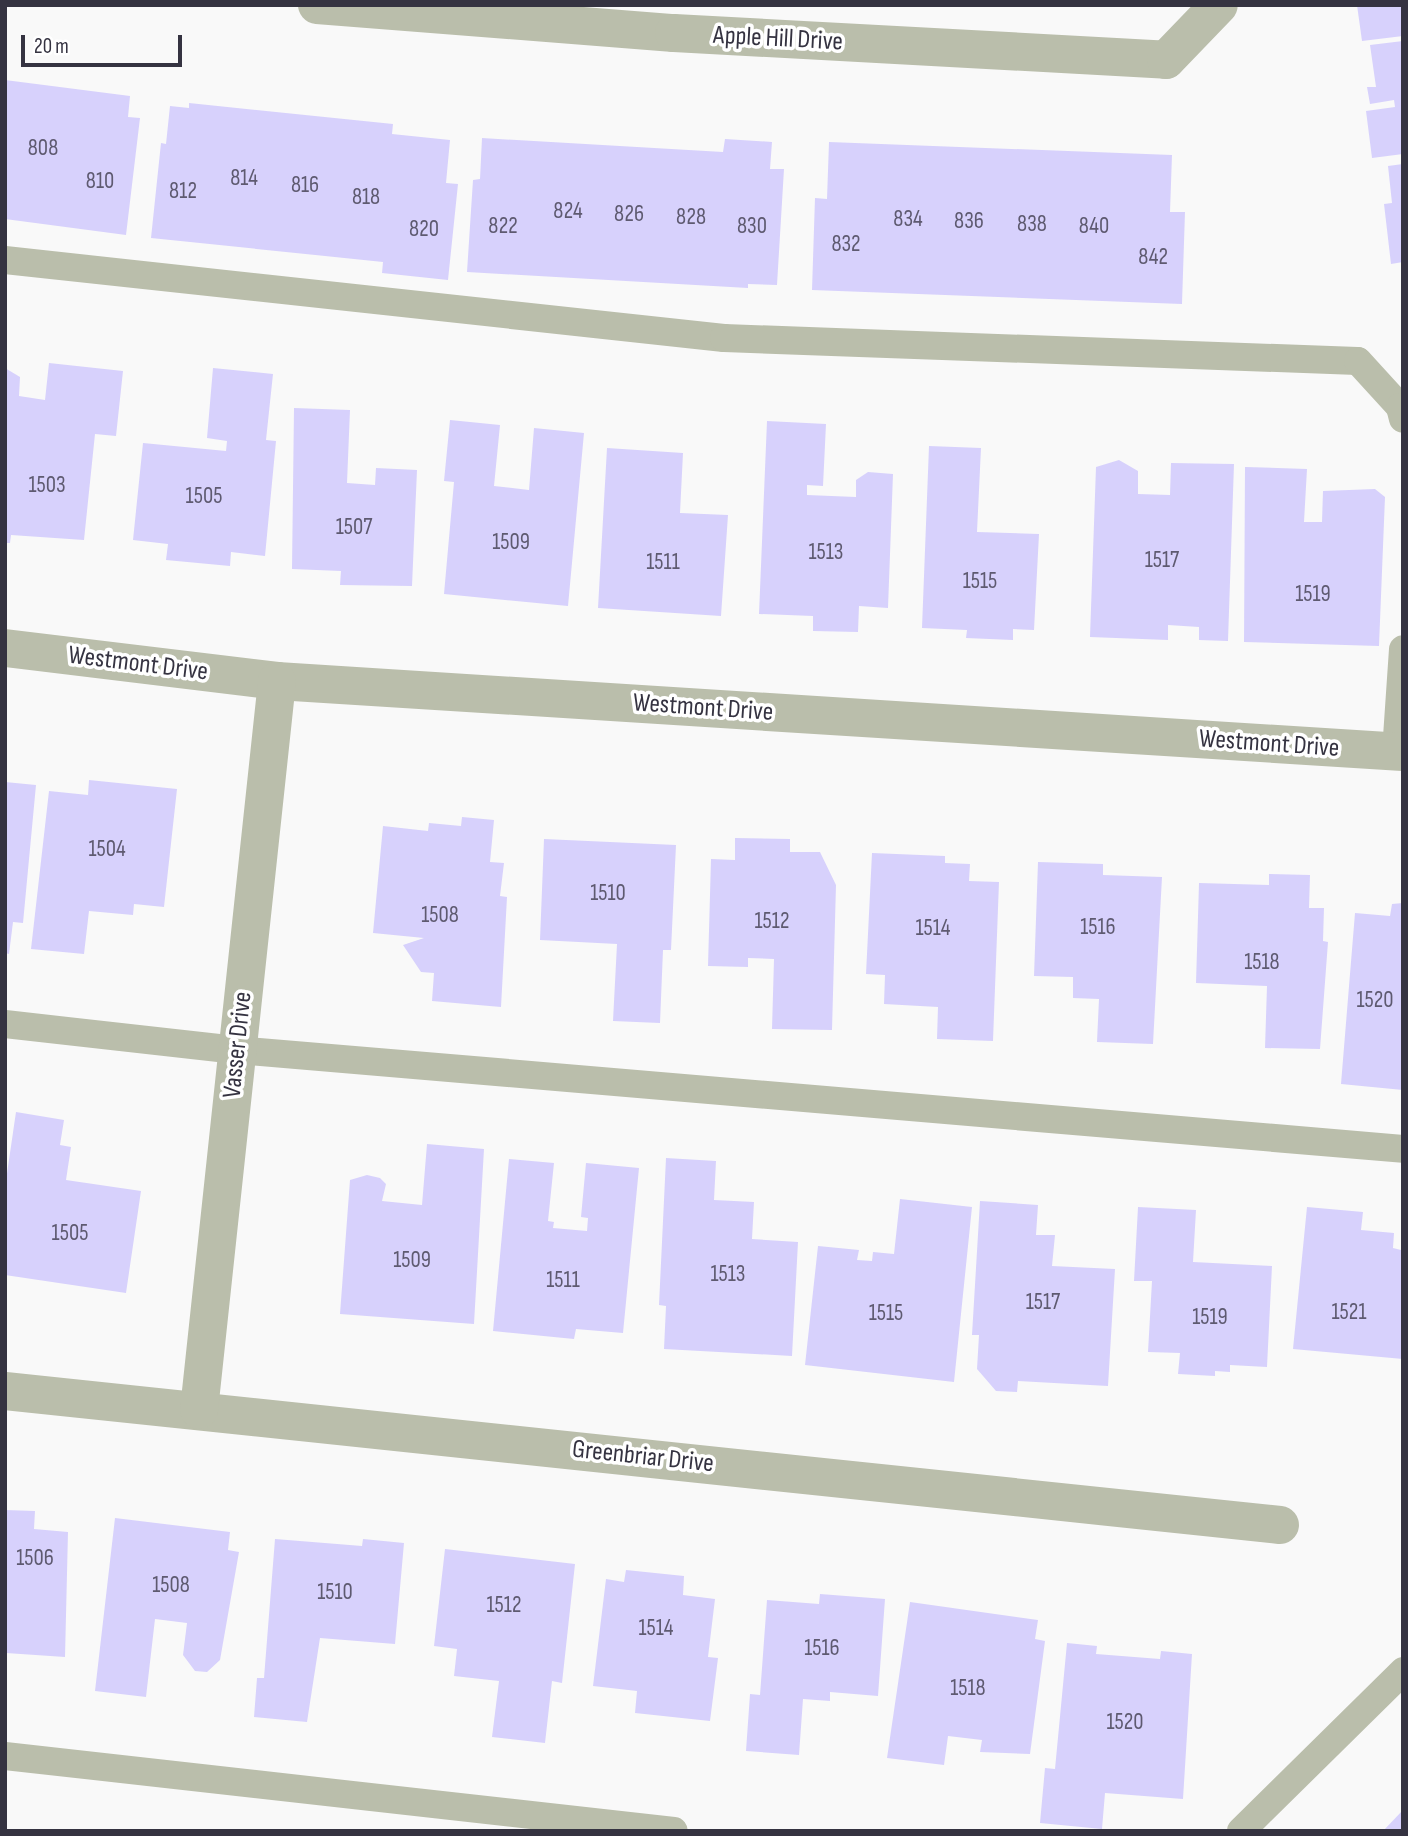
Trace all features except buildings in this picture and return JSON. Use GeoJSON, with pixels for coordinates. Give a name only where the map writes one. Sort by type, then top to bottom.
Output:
{"type":"FeatureCollection","features":[{"type":"Feature","properties":{"kind":"street","name":"Apple Hill Drive"},"geometry":{"type":"LineString","coordinates":[[317,5],[674,33],[1166,60],[1219,6]]}},
{"type":"Feature","properties":{"kind":"street","name":"Westmont Drive"},"geometry":{"type":"LineString","coordinates":[[5,648],[277,681],[1399,752]]}},
{"type":"Feature","properties":{"kind":"street","name":"Vasser Drive"},"geometry":{"type":"LineString","coordinates":[[199,1410],[277,681]]}},
{"type":"Feature","properties":{"kind":"street","name":"Greenbriar Drive"},"geometry":{"type":"LineString","coordinates":[[5,1391],[1280,1525]]}},
{"type":"Feature","properties":{"kind":"lane"},"geometry":{"type":"LineString","coordinates":[[5,260],[724,338],[1358,361],[1399,407],[1403,419]]}},
{"type":"Feature","properties":{"kind":"lane"},"geometry":{"type":"LineString","coordinates":[[1399,752],[1403,649]]}},
{"type":"Feature","properties":{"kind":"lane"},"geometry":{"type":"LineString","coordinates":[[5,1024],[237,1050],[1403,1149]]}},
{"type":"Feature","properties":{"kind":"lane"},"geometry":{"type":"LineString","coordinates":[[1241,1831],[1403,1671]]}},
{"type":"Feature","properties":{"kind":"lane"},"geometry":{"type":"LineString","coordinates":[[5,1756],[674,1831]]}}]}
